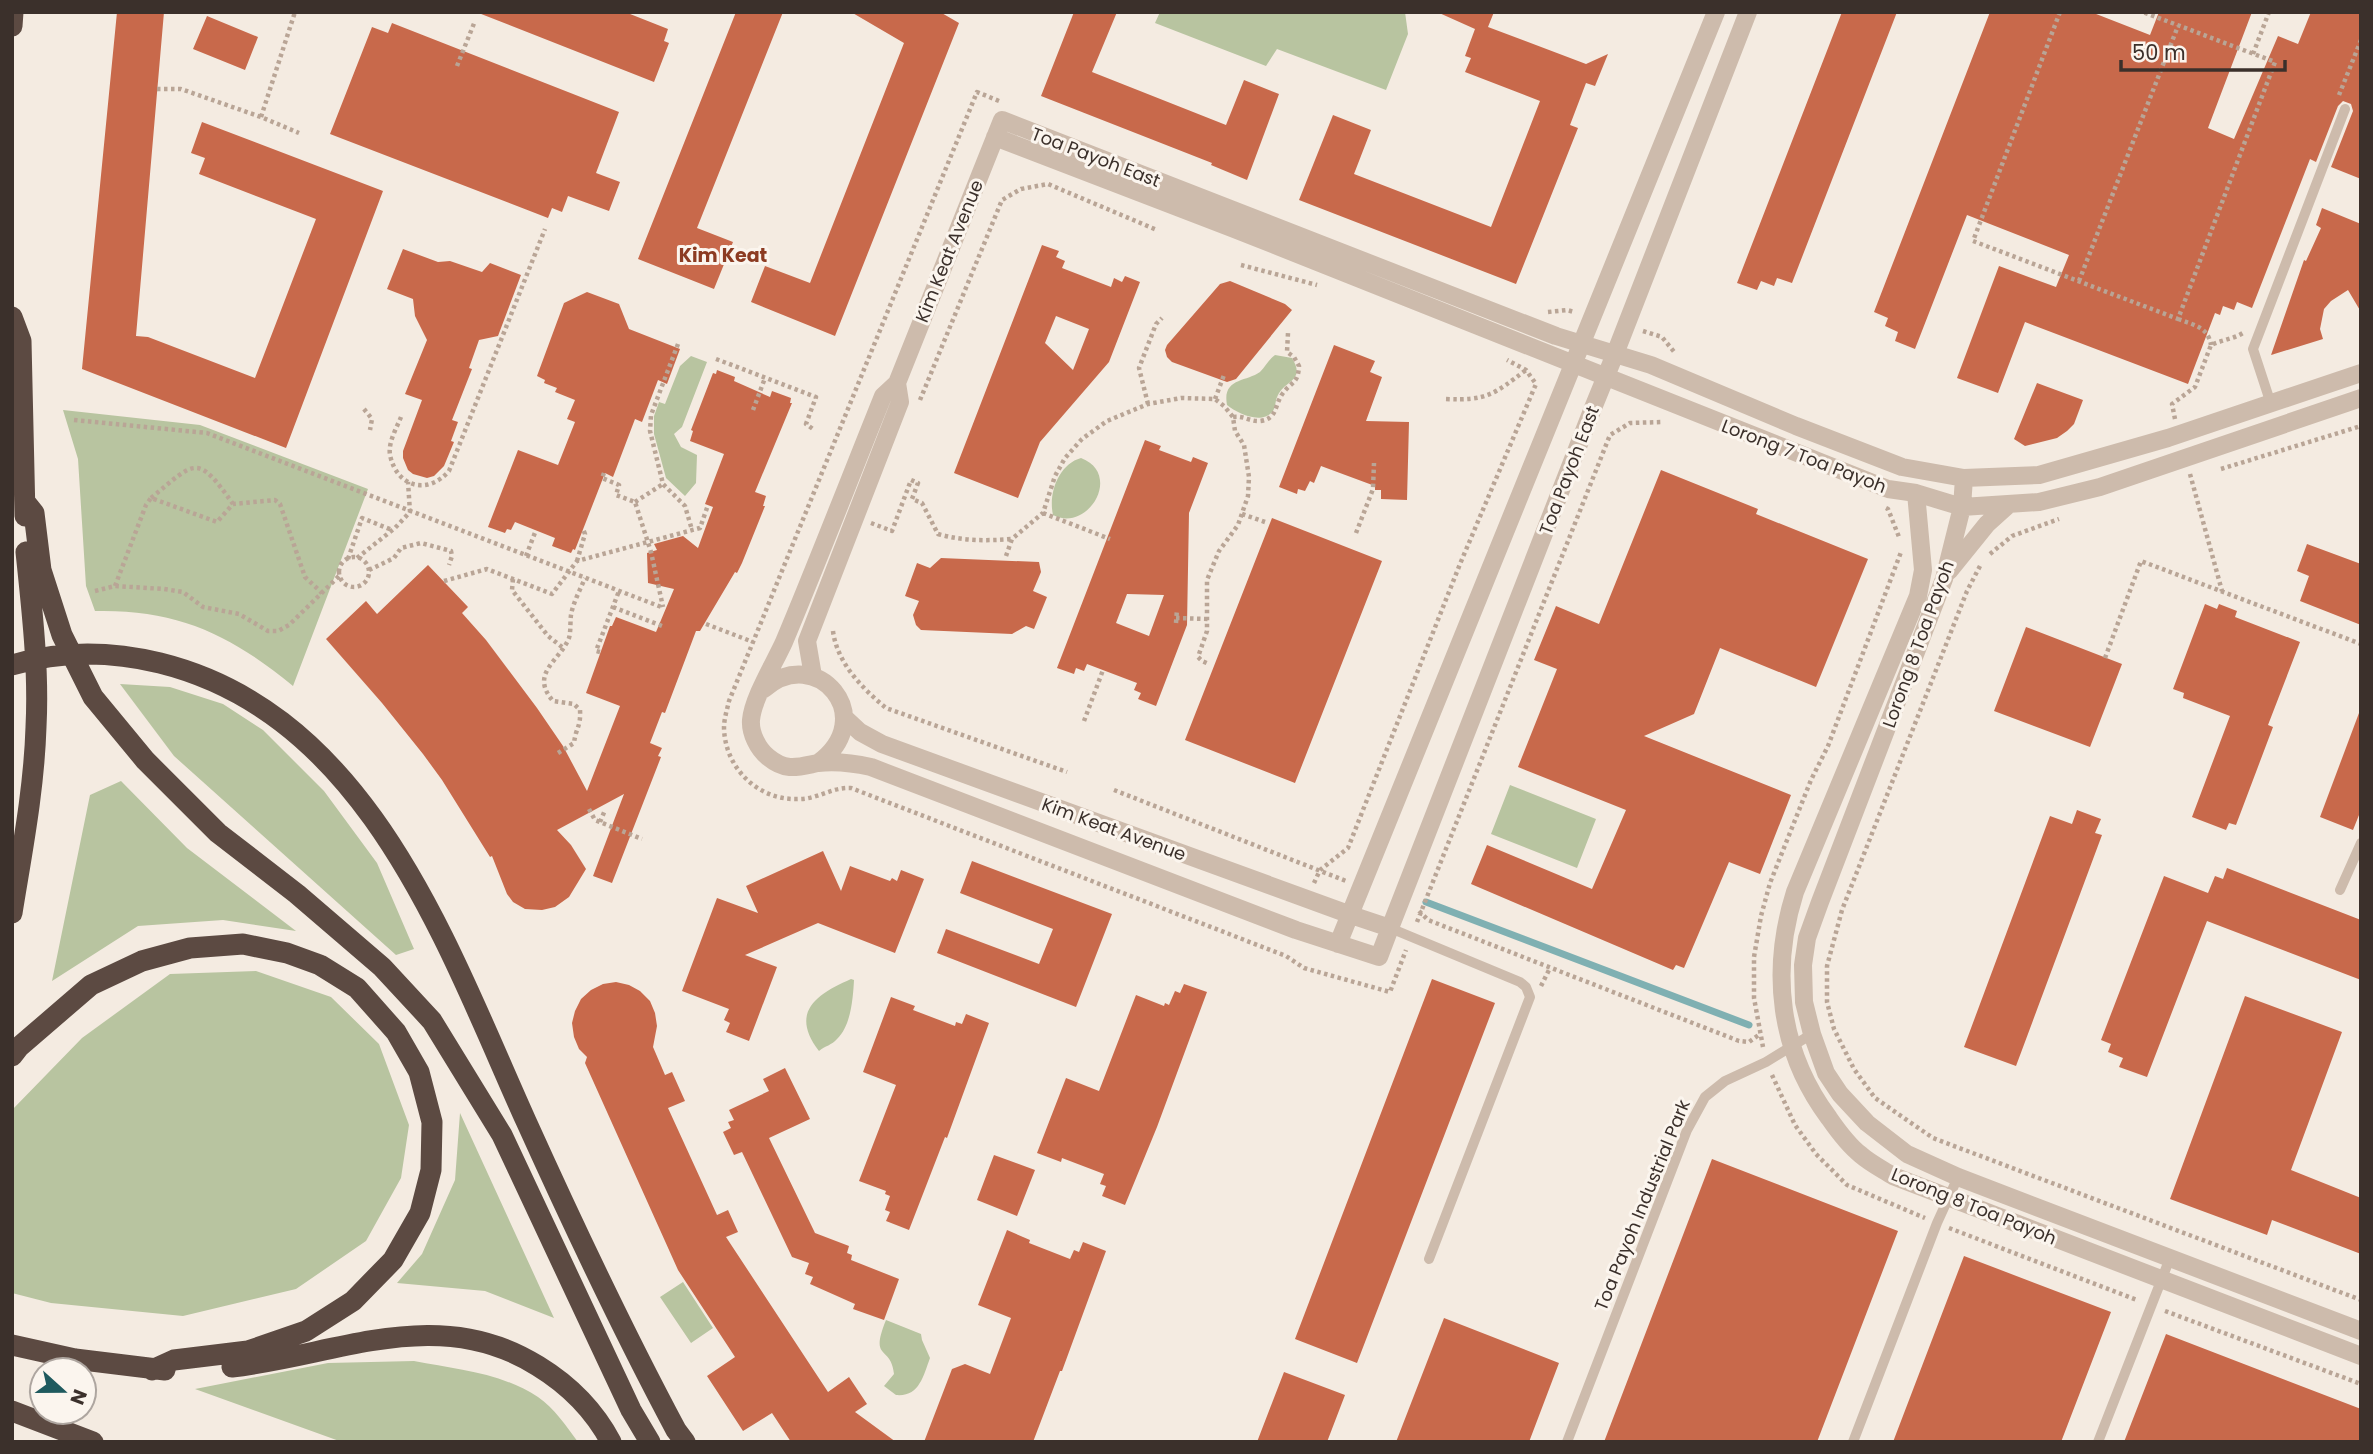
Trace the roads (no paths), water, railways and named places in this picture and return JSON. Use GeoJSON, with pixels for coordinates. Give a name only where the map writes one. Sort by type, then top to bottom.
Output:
{"type":"FeatureCollection","features":[{"type":"Feature","properties":{"kind":"highway"},"geometry":{"type":"LineString","coordinates":[[12,26],[13,12]]}},
{"type":"Feature","properties":{"kind":"highway"},"geometry":{"type":"LineString","coordinates":[[12,317],[21,341],[26,503],[24,534],[35,642],[36,721],[28,812],[12,913]]}},
{"type":"Feature","properties":{"kind":"highway"},"geometry":{"type":"LineString","coordinates":[[26,503],[34,513],[41,570],[62,635],[93,697],[145,760],[219,833],[297,894],[382,967],[432,1021],[502,1135],[631,1410],[650,1442]]}},
{"type":"Feature","properties":{"kind":"highway"},"geometry":{"type":"LineString","coordinates":[[12,665],[81,652],[117,654],[193,671],[237,693],[284,724],[322,757],[361,802],[415,881],[463,975],[526,1120],[629,1343],[685,1442]]}},
{"type":"Feature","properties":{"kind":"highway"},"geometry":{"type":"LineString","coordinates":[[12,1056],[91,985],[142,961],[190,948],[243,944],[320,965],[357,988],[396,1032],[419,1073],[432,1122],[431,1170],[420,1213],[393,1260],[353,1301],[306,1331],[248,1351],[174,1360],[152,1370]]}},
{"type":"Feature","properties":{"kind":"highway"},"geometry":{"type":"LineString","coordinates":[[12,1345],[75,1359],[152,1370],[194,1371],[246,1365],[401,1335],[438,1334],[470,1338],[523,1356],[555,1376],[582,1400],[602,1425],[611,1442]]}},
{"type":"Feature","properties":{"kind":"highway"},"geometry":{"type":"LineString","coordinates":[[12,1411],[93,1442]]}},
{"type":"Feature","properties":{"kind":"street","name":"Toa Payoh East"},"geometry":{"type":"LineString","coordinates":[[1338,944],[1716,12]]}},
{"type":"Feature","properties":{"kind":"street","name":"Toa Payoh East"},"geometry":{"type":"LineString","coordinates":[[1390,928],[1748,12]]}},
{"type":"Feature","properties":{"kind":"street","name":"Toa Payoh East"},"geometry":{"type":"LineString","coordinates":[[1002,120],[1168,194],[1574,365]]}},
{"type":"Feature","properties":{"kind":"street","name":"Kim Keat Avenue"},"geometry":{"type":"LineString","coordinates":[[897,383],[900,402],[807,642],[813,676],[829,686],[840,700],[845,718],[860,732],[882,744],[1390,928],[1379,957],[1296,930],[871,767],[850,762],[800,768],[782,766],[766,756],[755,742],[751,724],[753,706],[762,690],[883,396],[897,383],[1002,120]]}},
{"type":"Feature","properties":{"kind":"street","name":"Toa Payoh East"},"geometry":{"type":"LineString","coordinates":[[995,137],[1168,194],[1582,344]]}},
{"type":"Feature","properties":{"kind":"street","name":"Lorong 7 Toa Payoh"},"geometry":{"type":"LineString","coordinates":[[1582,344],[1651,365],[1785,422],[1902,467],[1964,478],[2039,475],[2112,455],[2361,373]]}},
{"type":"Feature","properties":{"kind":"street","name":"Lorong 7 Toa Payoh"},"geometry":{"type":"LineString","coordinates":[[1574,365],[1888,489],[1962,507],[2039,502],[2101,487],[2185,456],[2361,398]]}},
{"type":"Feature","properties":{"kind":"street","name":"Lorong 8 Toa Payoh"},"geometry":{"type":"LineString","coordinates":[[1964,478],[1962,507],[1944,579],[1807,938],[1803,965],[1804,1002],[1826,1073],[1840,1094],[1867,1123],[1907,1154],[1958,1177],[2361,1331]]}},
{"type":"Feature","properties":{"kind":"street","name":"Lorong 8 Toa Payoh"},"geometry":{"type":"LineString","coordinates":[[1916,494],[1923,570],[1918,596],[1795,892],[1785,925],[1781,958],[1783,997],[1791,1048],[1815,1100],[1838,1132],[1860,1155],[1893,1176],[2361,1356]]}},
{"type":"Feature","properties":{"kind":"street"},"geometry":{"type":"LineString","coordinates":[[1944,579],[1980,532],[2007,506]]}},
{"type":"Feature","properties":{"kind":"street"},"geometry":{"type":"LineString","coordinates":[[762,690],[786,675],[813,676]]}},
{"type":"Feature","properties":{"kind":"street"},"geometry":{"type":"LineString","coordinates":[[818,764],[838,745],[845,718]]}},
{"type":"Feature","properties":{"kind":"lane"},"geometry":{"type":"LineString","coordinates":[[2271,404],[2253,349],[2340,107]]}},
{"type":"Feature","properties":{"kind":"lane"},"geometry":{"type":"LineString","coordinates":[[2340,890],[2361,843]]}},
{"type":"Feature","properties":{"kind":"lane"},"geometry":{"type":"LineString","coordinates":[[1390,928],[1521,982],[1527,987],[1530,997],[1429,1259]]}},
{"type":"Feature","properties":{"kind":"lane","name":"Toa Payoh Industrial Park"},"geometry":{"type":"LineString","coordinates":[[1567,1442],[1688,1130],[1705,1097],[1725,1081],[1766,1062],[1812,1034]]}},
{"type":"Feature","properties":{"kind":"lane"},"geometry":{"type":"LineString","coordinates":[[1853,1442],[1937,1223],[1958,1177]]}},
{"type":"Feature","properties":{"kind":"lane"},"geometry":{"type":"LineString","coordinates":[[2098,1442],[2170,1258]]}},
{"type":"Feature","properties":{"kind":"waterway"},"geometry":{"type":"LineString","coordinates":[[1426,902],[1749,1025]]}},
{"type":"Feature","properties":{"kind":"district","name":"Kim Keat"},"geometry":{"type":"Point","coordinates":[723,255]}}]}
